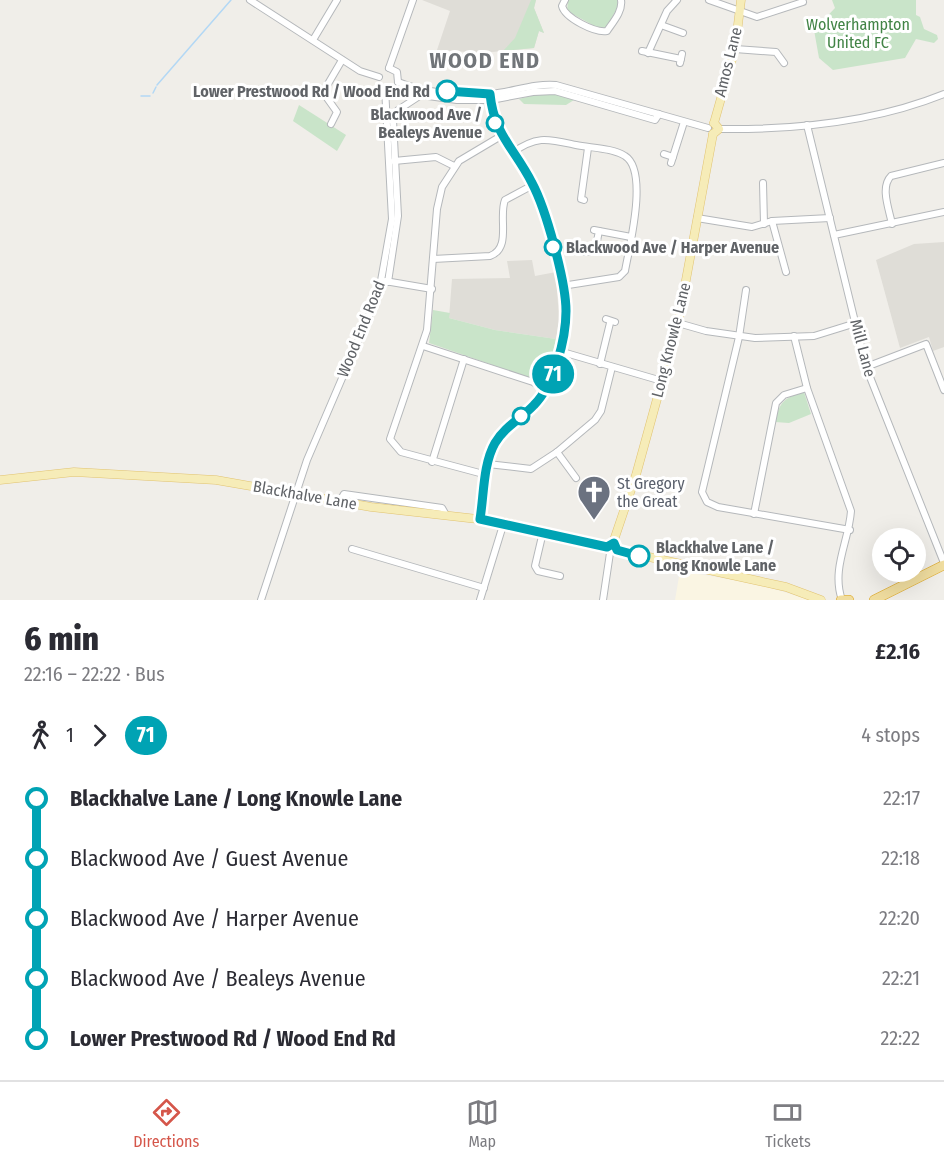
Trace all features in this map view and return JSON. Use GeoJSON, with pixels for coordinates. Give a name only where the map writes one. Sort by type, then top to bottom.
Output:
{"type":"FeatureCollection","features":[{"type":"Feature","properties":{"kind":"highway"},"geometry":{"type":"LineString","coordinates":[[874,600],[944,564]]}},
{"type":"Feature","properties":{"kind":"highway"},"geometry":{"type":"LineString","coordinates":[[842,600],[849,600]]}},
{"type":"Feature","properties":{"kind":"main road","name":"Amos Lane"},"geometry":{"type":"LineString","coordinates":[[714,128],[735,49],[741,0]]}},
{"type":"Feature","properties":{"kind":"main road","name":"Long Knowle Lane"},"geometry":{"type":"LineString","coordinates":[[612,548],[636,475],[678,323],[714,128]]}},
{"type":"Feature","properties":{"kind":"main road","name":"Blackhalve Lane"},"geometry":{"type":"LineString","coordinates":[[0,480],[60,472],[216,480],[340,501],[504,522],[786,587],[821,600]]}},
{"type":"Feature","properties":{"kind":"street"},"geometry":{"type":"LineString","coordinates":[[250,0],[360,71],[379,77],[385,88],[393,87],[398,82]]}},
{"type":"Feature","properties":{"kind":"street"},"geometry":{"type":"LineString","coordinates":[[314,40],[337,0]]}},
{"type":"Feature","properties":{"kind":"street"},"geometry":{"type":"LineString","coordinates":[[379,77],[382,71],[389,68],[413,0]]}},
{"type":"Feature","properties":{"kind":"street"},"geometry":{"type":"LineString","coordinates":[[565,0],[562,6],[566,14],[600,32],[607,31],[610,27],[619,12],[621,0]]}},
{"type":"Feature","properties":{"kind":"street"},"geometry":{"type":"LineString","coordinates":[[677,0],[667,11],[645,52],[681,59]]}},
{"type":"Feature","properties":{"kind":"street"},"geometry":{"type":"LineString","coordinates":[[709,0],[757,17],[803,2]]}},
{"type":"Feature","properties":{"kind":"street"},"geometry":{"type":"LineString","coordinates":[[661,25],[686,33]]}},
{"type":"Feature","properties":{"kind":"street"},"geometry":{"type":"LineString","coordinates":[[735,49],[776,52],[784,63]]}},
{"type":"Feature","properties":{"kind":"street"},"geometry":{"type":"LineString","coordinates":[[331,124],[337,112],[327,98],[326,87],[342,60]]}},
{"type":"Feature","properties":{"kind":"street"},"geometry":{"type":"LineString","coordinates":[[389,68],[397,72],[398,82]]}},
{"type":"Feature","properties":{"kind":"street"},"geometry":{"type":"LineString","coordinates":[[398,82],[434,90],[490,97]]}},
{"type":"Feature","properties":{"kind":"street","name":"Wood End Road"},"geometry":{"type":"LineString","coordinates":[[261,600],[307,460],[385,281],[392,219],[393,161],[385,88]]}},
{"type":"Feature","properties":{"kind":"street"},"geometry":{"type":"LineString","coordinates":[[454,166],[436,157],[393,161],[393,116],[414,98],[425,95],[457,100],[555,91],[655,120],[659,114],[714,128],[807,125],[902,108],[944,94]]}},
{"type":"Feature","properties":{"kind":"street"},"geometry":{"type":"LineString","coordinates":[[480,519],[488,464],[493,449],[503,432],[533,406],[547,390],[559,351],[566,310],[559,265],[533,185],[501,136],[490,97]]}},
{"type":"Feature","properties":{"kind":"street"},"geometry":{"type":"LineString","coordinates":[[664,154],[672,160],[684,122]]}},
{"type":"Feature","properties":{"kind":"street","name":"Mill Lane"},"geometry":{"type":"LineString","coordinates":[[807,125],[866,367],[944,564]]}},
{"type":"Feature","properties":{"kind":"street"},"geometry":{"type":"LineString","coordinates":[[487,474],[432,462],[401,452],[390,439],[423,346],[432,289],[438,198],[454,166],[470,153],[501,136]]}},
{"type":"Feature","properties":{"kind":"street"},"geometry":{"type":"LineString","coordinates":[[512,153],[533,140],[541,139],[624,155],[634,168],[636,209],[625,271],[619,277],[562,286]]}},
{"type":"Feature","properties":{"kind":"street"},"geometry":{"type":"LineString","coordinates":[[584,200],[581,199],[588,147]]}},
{"type":"Feature","properties":{"kind":"street"},"geometry":{"type":"LineString","coordinates":[[892,224],[885,187],[891,176],[944,163]]}},
{"type":"Feature","properties":{"kind":"street"},"geometry":{"type":"LineString","coordinates":[[763,183],[764,224]]}},
{"type":"Feature","properties":{"kind":"street"},"geometry":{"type":"LineString","coordinates":[[433,259],[496,254],[502,245],[505,200],[533,185]]}},
{"type":"Feature","properties":{"kind":"street"},"geometry":{"type":"LineString","coordinates":[[834,235],[944,212]]}},
{"type":"Feature","properties":{"kind":"street"},"geometry":{"type":"LineString","coordinates":[[697,218],[752,227],[772,221],[830,218]]}},
{"type":"Feature","properties":{"kind":"street"},"geometry":{"type":"LineString","coordinates":[[772,221],[786,272]]}},
{"type":"Feature","properties":{"kind":"street"},"geometry":{"type":"LineString","coordinates":[[582,252],[595,251],[597,231],[631,237]]}},
{"type":"Feature","properties":{"kind":"street"},"geometry":{"type":"LineString","coordinates":[[385,281],[432,289]]}},
{"type":"Feature","properties":{"kind":"street"},"geometry":{"type":"LineString","coordinates":[[746,290],[739,337],[702,492],[711,505],[850,530]]}},
{"type":"Feature","properties":{"kind":"street"},"geometry":{"type":"LineString","coordinates":[[600,364],[610,321]]}},
{"type":"Feature","properties":{"kind":"street"},"geometry":{"type":"LineString","coordinates":[[678,323],[739,337],[813,336],[856,323]]}},
{"type":"Feature","properties":{"kind":"street"},"geometry":{"type":"LineString","coordinates":[[794,336],[807,388],[852,511],[850,530],[839,561],[842,600]]}},
{"type":"Feature","properties":{"kind":"street"},"geometry":{"type":"LineString","coordinates":[[866,367],[926,344],[944,390]]}},
{"type":"Feature","properties":{"kind":"street"},"geometry":{"type":"LineString","coordinates":[[423,346],[533,382],[547,390]]}},
{"type":"Feature","properties":{"kind":"street"},"geometry":{"type":"LineString","coordinates":[[559,351],[662,381]]}},
{"type":"Feature","properties":{"kind":"street"},"geometry":{"type":"LineString","coordinates":[[432,462],[464,359]]}},
{"type":"Feature","properties":{"kind":"street"},"geometry":{"type":"LineString","coordinates":[[488,464],[531,469],[557,452],[595,420],[601,411],[612,368]]}},
{"type":"Feature","properties":{"kind":"street"},"geometry":{"type":"LineString","coordinates":[[754,514],[776,403],[784,395],[807,388]]}},
{"type":"Feature","properties":{"kind":"street"},"geometry":{"type":"LineString","coordinates":[[557,452],[576,478]]}},
{"type":"Feature","properties":{"kind":"street"},"geometry":{"type":"LineString","coordinates":[[480,600],[504,522]]}},
{"type":"Feature","properties":{"kind":"street"},"geometry":{"type":"LineString","coordinates":[[543,532],[536,566],[538,571],[560,576]]}},
{"type":"Feature","properties":{"kind":"street"},"geometry":{"type":"LineString","coordinates":[[603,600],[612,548]]}},
{"type":"Feature","properties":{"kind":"street"},"geometry":{"type":"LineString","coordinates":[[352,549],[484,588]]}},
{"type":"Feature","properties":{"kind":"shaded area"},"geometry":{"type":"Polygon","coordinates":[[[422,0],[536,0],[534,8],[544,33],[539,31],[534,48],[482,53],[437,50],[450,11],[422,0]]]}},
{"type":"Feature","properties":{"kind":"shaded area"},"geometry":{"type":"Polygon","coordinates":[[[944,242],[944,347],[933,351],[929,337],[900,348],[876,260],[914,244],[944,242]]]}},
{"type":"Feature","properties":{"kind":"shaded area"},"geometry":{"type":"Polygon","coordinates":[[[532,260],[535,276],[556,272],[559,320],[556,339],[495,330],[449,318],[452,279],[510,278],[507,261],[532,260]]]}},
{"type":"Feature","properties":{"kind":"shaded area"},"geometry":{"type":"Polygon","coordinates":[[[680,571],[758,584],[810,600],[675,600],[680,571]]]}},
{"type":"Feature","properties":{"kind":"green space"},"geometry":{"type":"Polygon","coordinates":[[[531,0],[536,0],[534,8],[544,33],[539,31],[534,48],[503,51],[515,38],[531,0]]]}},
{"type":"Feature","properties":{"kind":"green space"},"geometry":{"type":"Polygon","coordinates":[[[568,0],[618,0],[620,3],[606,28],[600,29],[567,11],[568,0]]]}},
{"type":"Feature","properties":{"kind":"green space","name":"Wolverhampton United FC"},"geometry":{"type":"Polygon","coordinates":[[[832,0],[916,0],[916,15],[920,17],[924,29],[937,35],[938,39],[934,43],[916,39],[905,58],[833,70],[819,58],[814,30],[835,8],[832,0]]]}},
{"type":"Feature","properties":{"kind":"green space"},"geometry":{"type":"Polygon","coordinates":[[[535,95],[558,95],[574,100],[566,105],[524,104],[519,99],[535,95]]]}},
{"type":"Feature","properties":{"kind":"green space"},"geometry":{"type":"Polygon","coordinates":[[[299,105],[346,135],[337,151],[293,121],[299,105]]]}},
{"type":"Feature","properties":{"kind":"green space"},"geometry":{"type":"Polygon","coordinates":[[[433,310],[450,313],[449,318],[495,330],[556,339],[546,381],[542,382],[429,343],[433,310]]]}},
{"type":"Feature","properties":{"kind":"green space"},"geometry":{"type":"Polygon","coordinates":[[[804,392],[811,414],[789,423],[775,422],[784,401],[804,392]]]}},
{"type":"Feature","properties":{"kind":"waterway"},"geometry":{"type":"LineString","coordinates":[[157,85],[231,0]]}},
{"type":"Feature","properties":{"kind":"waterway"},"geometry":{"type":"LineString","coordinates":[[153,93],[156,87]]}},
{"type":"Feature","properties":{"kind":"waterway"},"geometry":{"type":"LineString","coordinates":[[141,96],[150,96]]}},
{"type":"Feature","properties":{"kind":"bus line","name":"71"},"geometry":{"type":"LineString","coordinates":[[447,91],[490,94],[492,112],[501,136],[533,185],[559,265],[566,310],[559,351],[547,390],[530,410],[513,421],[506,429],[490,456],[480,519],[504,522],[607,547],[610,543],[614,543],[617,550],[639,556]]}},
{"type":"Feature","properties":{"kind":"place","name":"Lower Prestwood Rd / Wood End Rd"},"geometry":{"type":"Point","coordinates":[447,91]}},
{"type":"Feature","properties":{"kind":"place","name":"Blackwood Ave / Bealeys Avenue"},"geometry":{"type":"Point","coordinates":[495,123]}},
{"type":"Feature","properties":{"kind":"place","name":"Blackwood Ave / Harper Avenue"},"geometry":{"type":"Point","coordinates":[553,247]}},
{"type":"Feature","properties":{"kind":"place","name":"St Gregory the Great"},"geometry":{"type":"Point","coordinates":[594,521]}},
{"type":"Feature","properties":{"kind":"place","name":"Blackhalve Lane / Long Knowle Lane"},"geometry":{"type":"Point","coordinates":[639,556]}},
{"type":"Feature","properties":{"kind":"district","name":"WOOD END"},"geometry":{"type":"Point","coordinates":[485,60]}}]}
